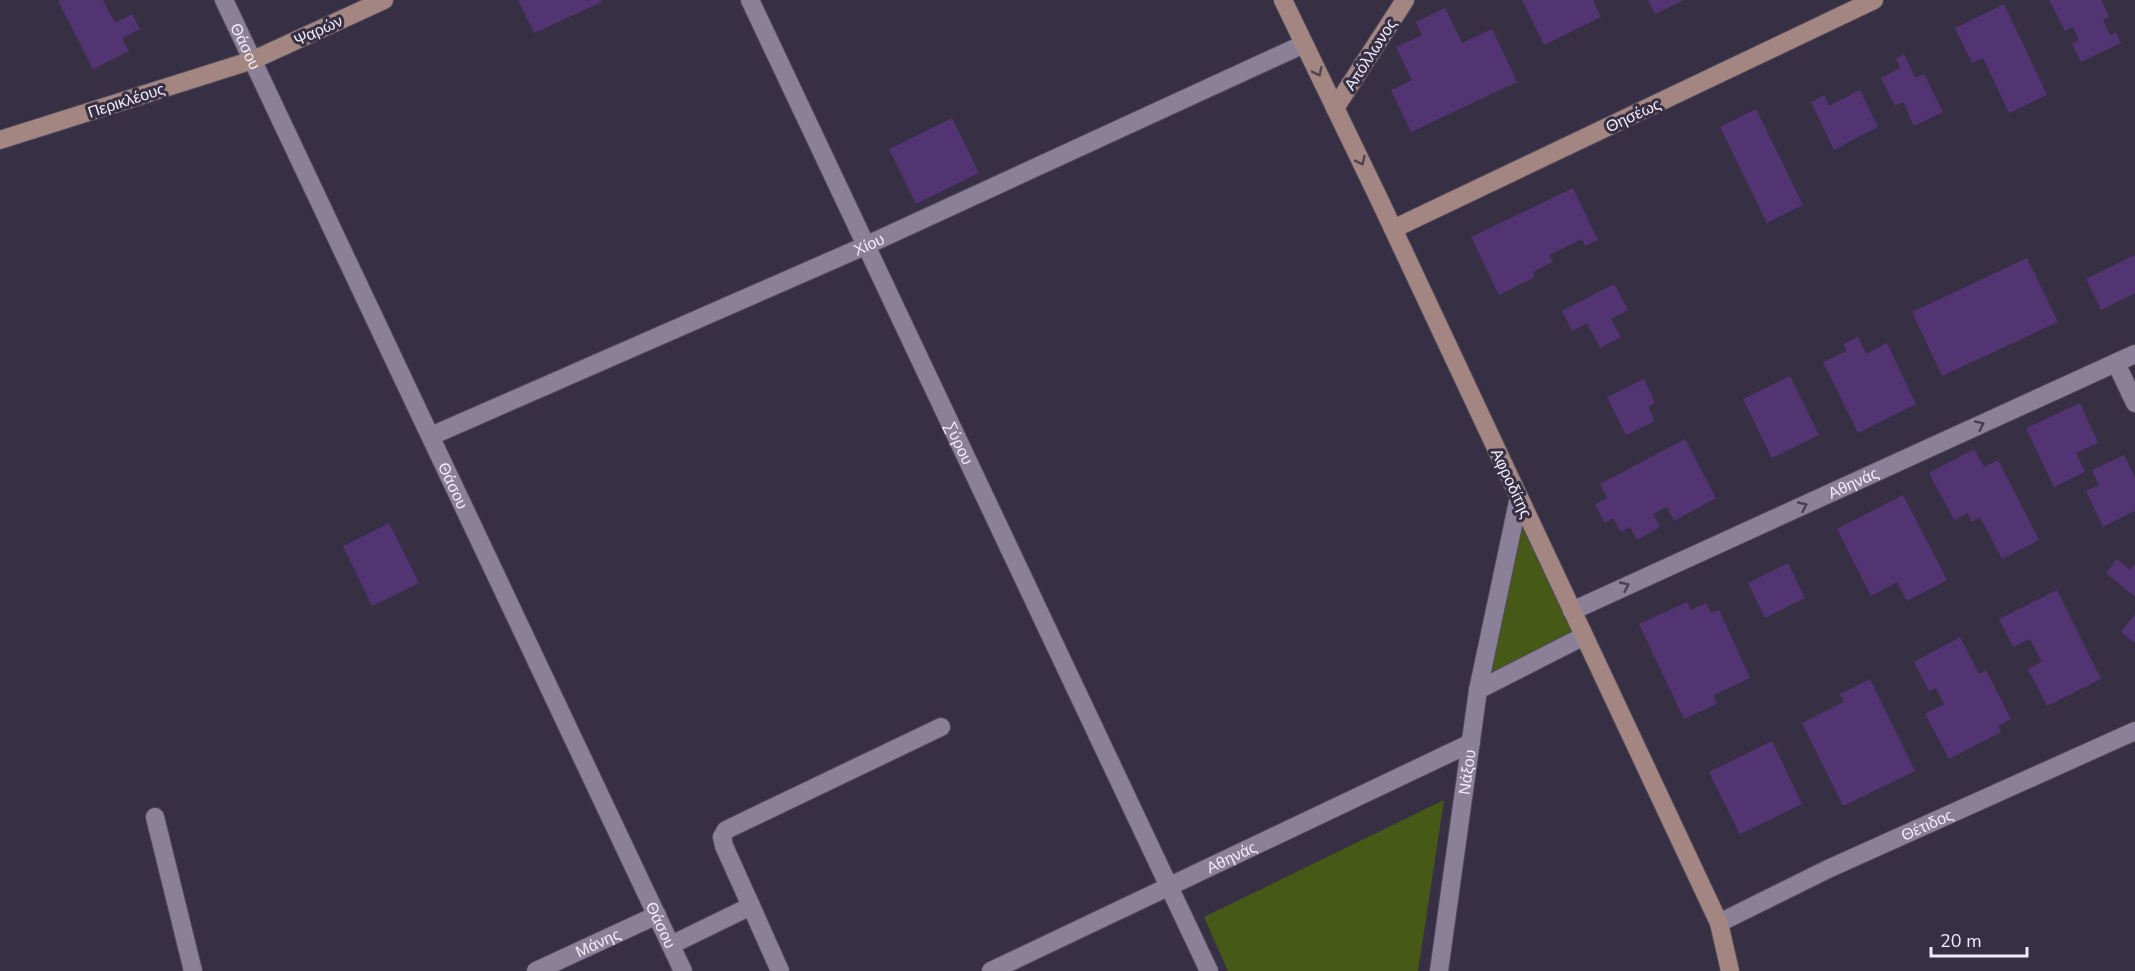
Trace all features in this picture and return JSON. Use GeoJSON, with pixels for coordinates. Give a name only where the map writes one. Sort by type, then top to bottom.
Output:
{"type":"FeatureCollection","features":[{"type":"Feature","properties":{"kind":"street","name":"Θάσου"},"geometry":{"type":"LineString","coordinates":[[224,0],[683,971]]}},
{"type":"Feature","properties":{"kind":"street","name":"Ψαρών"},"geometry":{"type":"LineString","coordinates":[[253,60],[384,0]]}},
{"type":"Feature","properties":{"kind":"street","name":"Σύρου"},"geometry":{"type":"LineString","coordinates":[[750,0],[1209,971]]}},
{"type":"Feature","properties":{"kind":"street","name":"Αφροδίτης"},"geometry":{"type":"LineString","coordinates":[[1283,0],[1719,923],[1730,971]]}},
{"type":"Feature","properties":{"kind":"street","name":"Απόλλωνος"},"geometry":{"type":"LineString","coordinates":[[1335,108],[1405,0]]}},
{"type":"Feature","properties":{"kind":"street","name":"Θησέως"},"geometry":{"type":"LineString","coordinates":[[1393,229],[1874,0]]}},
{"type":"Feature","properties":{"kind":"street","name":"Χίου"},"geometry":{"type":"LineString","coordinates":[[431,436],[867,245],[1304,44]]}},
{"type":"Feature","properties":{"kind":"street","name":"Περικλέους"},"geometry":{"type":"LineString","coordinates":[[0,140],[253,60]]}},
{"type":"Feature","properties":{"kind":"street","name":"Αθηνάς"},"geometry":{"type":"LineString","coordinates":[[1572,611],[2135,354]]}},
{"type":"Feature","properties":{"kind":"street"},"geometry":{"type":"LineString","coordinates":[[2116,363],[2135,403]]}},
{"type":"Feature","properties":{"kind":"street","name":"Νάξου"},"geometry":{"type":"LineString","coordinates":[[1439,971],[1478,690],[1519,497]]}},
{"type":"Feature","properties":{"kind":"street"},"geometry":{"type":"LineString","coordinates":[[1478,690],[1584,636]]}},
{"type":"Feature","properties":{"kind":"street"},"geometry":{"type":"LineString","coordinates":[[780,971],[724,846],[722,837],[726,830],[941,727]]}},
{"type":"Feature","properties":{"kind":"street","name":"Θέτιδος"},"geometry":{"type":"LineString","coordinates":[[1719,923],[1828,869],[2135,731]]}},
{"type":"Feature","properties":{"kind":"street","name":"Αθηνάς"},"geometry":{"type":"LineString","coordinates":[[991,971],[1471,743]]}},
{"type":"Feature","properties":{"kind":"street"},"geometry":{"type":"LineString","coordinates":[[155,817],[193,971]]}},
{"type":"Feature","properties":{"kind":"street"},"geometry":{"type":"LineString","coordinates":[[671,945],[751,906]]}},
{"type":"Feature","properties":{"kind":"street","name":"Μάνης"},"geometry":{"type":"LineString","coordinates":[[537,971],[657,915]]}},
{"type":"Feature","properties":{"kind":"green space"},"geometry":{"type":"Polygon","coordinates":[[[1519,497],[1584,636],[1478,690],[1519,497]]]}},
{"type":"Feature","properties":{"kind":"green space"},"geometry":{"type":"Polygon","coordinates":[[[1444,800],[1418,971],[1228,971],[1204,917],[1444,800]]]}},
{"type":"Feature","properties":{"kind":"building"},"geometry":{"type":"Polygon","coordinates":[[[103,0],[115,23],[132,14],[140,29],[122,38],[129,51],[93,69],[58,1],[103,0]]]}},
{"type":"Feature","properties":{"kind":"building"},"geometry":{"type":"Polygon","coordinates":[[[518,0],[601,0],[602,2],[534,33],[518,0]]]}},
{"type":"Feature","properties":{"kind":"building"},"geometry":{"type":"Polygon","coordinates":[[[1522,0],[1593,0],[1601,17],[1544,45],[1522,0]]]}},
{"type":"Feature","properties":{"kind":"building"},"geometry":{"type":"Polygon","coordinates":[[[1648,0],[1684,0],[1655,14],[1648,0]]]}},
{"type":"Feature","properties":{"kind":"building"},"geometry":{"type":"Polygon","coordinates":[[[2049,0],[2101,0],[2109,17],[2103,20],[2110,35],[2116,32],[2121,43],[2081,62],[2072,44],[2079,40],[2073,27],[2065,31],[2049,0]]]}},
{"type":"Feature","properties":{"kind":"building"},"geometry":{"type":"Polygon","coordinates":[[[2004,4],[2047,95],[2009,113],[1983,58],[1972,63],[1955,28],[2004,4]]]}},
{"type":"Feature","properties":{"kind":"building"},"geometry":{"type":"Polygon","coordinates":[[[1445,8],[1462,43],[1492,29],[1517,82],[1411,132],[1391,90],[1412,80],[1396,47],[1422,35],[1416,22],[1445,8]]]}},
{"type":"Feature","properties":{"kind":"building"},"geometry":{"type":"Polygon","coordinates":[[[1904,54],[1915,78],[1924,74],[1943,112],[1914,126],[1903,102],[1895,106],[1881,78],[1900,68],[1896,59],[1904,54]]]}},
{"type":"Feature","properties":{"kind":"building"},"geometry":{"type":"Polygon","coordinates":[[[1860,90],[1878,127],[1834,150],[1811,102],[1824,95],[1829,106],[1860,90]]]}},
{"type":"Feature","properties":{"kind":"building"},"geometry":{"type":"Polygon","coordinates":[[[1756,109],[1803,205],[1767,223],[1720,127],[1756,109]]]}},
{"type":"Feature","properties":{"kind":"building"},"geometry":{"type":"Polygon","coordinates":[[[952,118],[979,173],[916,204],[889,149],[952,118]]]}},
{"type":"Feature","properties":{"kind":"building"},"geometry":{"type":"Polygon","coordinates":[[[1573,188],[1598,240],[1585,246],[1582,239],[1549,255],[1553,262],[1533,272],[1535,277],[1499,295],[1471,237],[1573,188]]]}},
{"type":"Feature","properties":{"kind":"building"},"geometry":{"type":"Polygon","coordinates":[[[2135,255],[2135,293],[2101,310],[2086,279],[2135,255]]]}},
{"type":"Feature","properties":{"kind":"building"},"geometry":{"type":"Polygon","coordinates":[[[2027,258],[2058,322],[1942,376],[1912,312],[2027,258]]]}},
{"type":"Feature","properties":{"kind":"building"},"geometry":{"type":"Polygon","coordinates":[[[1614,284],[1628,310],[1611,319],[1621,337],[1600,348],[1587,323],[1572,331],[1562,311],[1614,284]]]}},
{"type":"Feature","properties":{"kind":"building"},"geometry":{"type":"Polygon","coordinates":[[[1858,337],[1866,354],[1887,343],[1916,404],[1858,433],[1823,362],[1847,351],[1843,344],[1858,337]]]}},
{"type":"Feature","properties":{"kind":"building"},"geometry":{"type":"Polygon","coordinates":[[[1790,376],[1819,435],[1772,458],[1743,399],[1790,376]]]}},
{"type":"Feature","properties":{"kind":"building"},"geometry":{"type":"Polygon","coordinates":[[[1644,379],[1655,403],[1648,407],[1655,421],[1626,435],[1607,397],[1644,379]]]}},
{"type":"Feature","properties":{"kind":"building"},"geometry":{"type":"Polygon","coordinates":[[[2080,403],[2098,443],[2076,453],[2085,472],[2054,487],[2026,428],[2080,403]]]}},
{"type":"Feature","properties":{"kind":"building"},"geometry":{"type":"Polygon","coordinates":[[[1685,439],[1716,498],[1674,521],[1667,507],[1653,514],[1660,527],[1637,540],[1630,527],[1621,532],[1613,518],[1605,523],[1595,504],[1607,498],[1600,484],[1685,439]]]}},
{"type":"Feature","properties":{"kind":"building"},"geometry":{"type":"Polygon","coordinates":[[[1974,449],[1984,467],[1998,460],[2039,540],[2002,559],[1980,517],[1972,522],[1968,513],[1954,520],[1929,473],[1974,449]]]}},
{"type":"Feature","properties":{"kind":"building"},"geometry":{"type":"Polygon","coordinates":[[[2124,455],[2135,478],[2135,511],[2103,527],[2086,491],[2099,485],[2092,470],[2124,455]]]}},
{"type":"Feature","properties":{"kind":"building"},"geometry":{"type":"Polygon","coordinates":[[[1903,495],[1947,580],[1907,601],[1897,582],[1871,596],[1837,529],[1903,495]]]}},
{"type":"Feature","properties":{"kind":"building"},"geometry":{"type":"Polygon","coordinates":[[[389,523],[419,583],[372,606],[343,546],[389,523]]]}},
{"type":"Feature","properties":{"kind":"building"},"geometry":{"type":"Polygon","coordinates":[[[2117,559],[2130,570],[2135,564],[2135,597],[2106,573],[2117,559]]]}},
{"type":"Feature","properties":{"kind":"building"},"geometry":{"type":"Polygon","coordinates":[[[1788,563],[1805,598],[1765,618],[1748,583],[1788,563]]]}},
{"type":"Feature","properties":{"kind":"building"},"geometry":{"type":"Polygon","coordinates":[[[2057,590],[2101,679],[2047,706],[2028,669],[2042,662],[2030,639],[2013,647],[1999,619],[2057,590]]]}},
{"type":"Feature","properties":{"kind":"building"},"geometry":{"type":"Polygon","coordinates":[[[1687,602],[1691,610],[1706,603],[1711,613],[1719,610],[1750,678],[1714,695],[1717,704],[1684,719],[1639,624],[1687,602]]]}},
{"type":"Feature","properties":{"kind":"building"},"geometry":{"type":"Polygon","coordinates":[[[2135,614],[2135,643],[2121,632],[2135,614]]]}},
{"type":"Feature","properties":{"kind":"building"},"geometry":{"type":"Polygon","coordinates":[[[1960,637],[1979,674],[1986,670],[2011,719],[1998,726],[2001,732],[1949,759],[1925,714],[1944,704],[1936,688],[1929,691],[1914,662],[1960,637]]]}},
{"type":"Feature","properties":{"kind":"building"},"geometry":{"type":"Polygon","coordinates":[[[1870,679],[1915,771],[1843,806],[1802,723],[1844,702],[1840,694],[1870,679]]]}},
{"type":"Feature","properties":{"kind":"building"},"geometry":{"type":"Polygon","coordinates":[[[1772,741],[1802,804],[1740,834],[1709,772],[1772,741]]]}}]}
